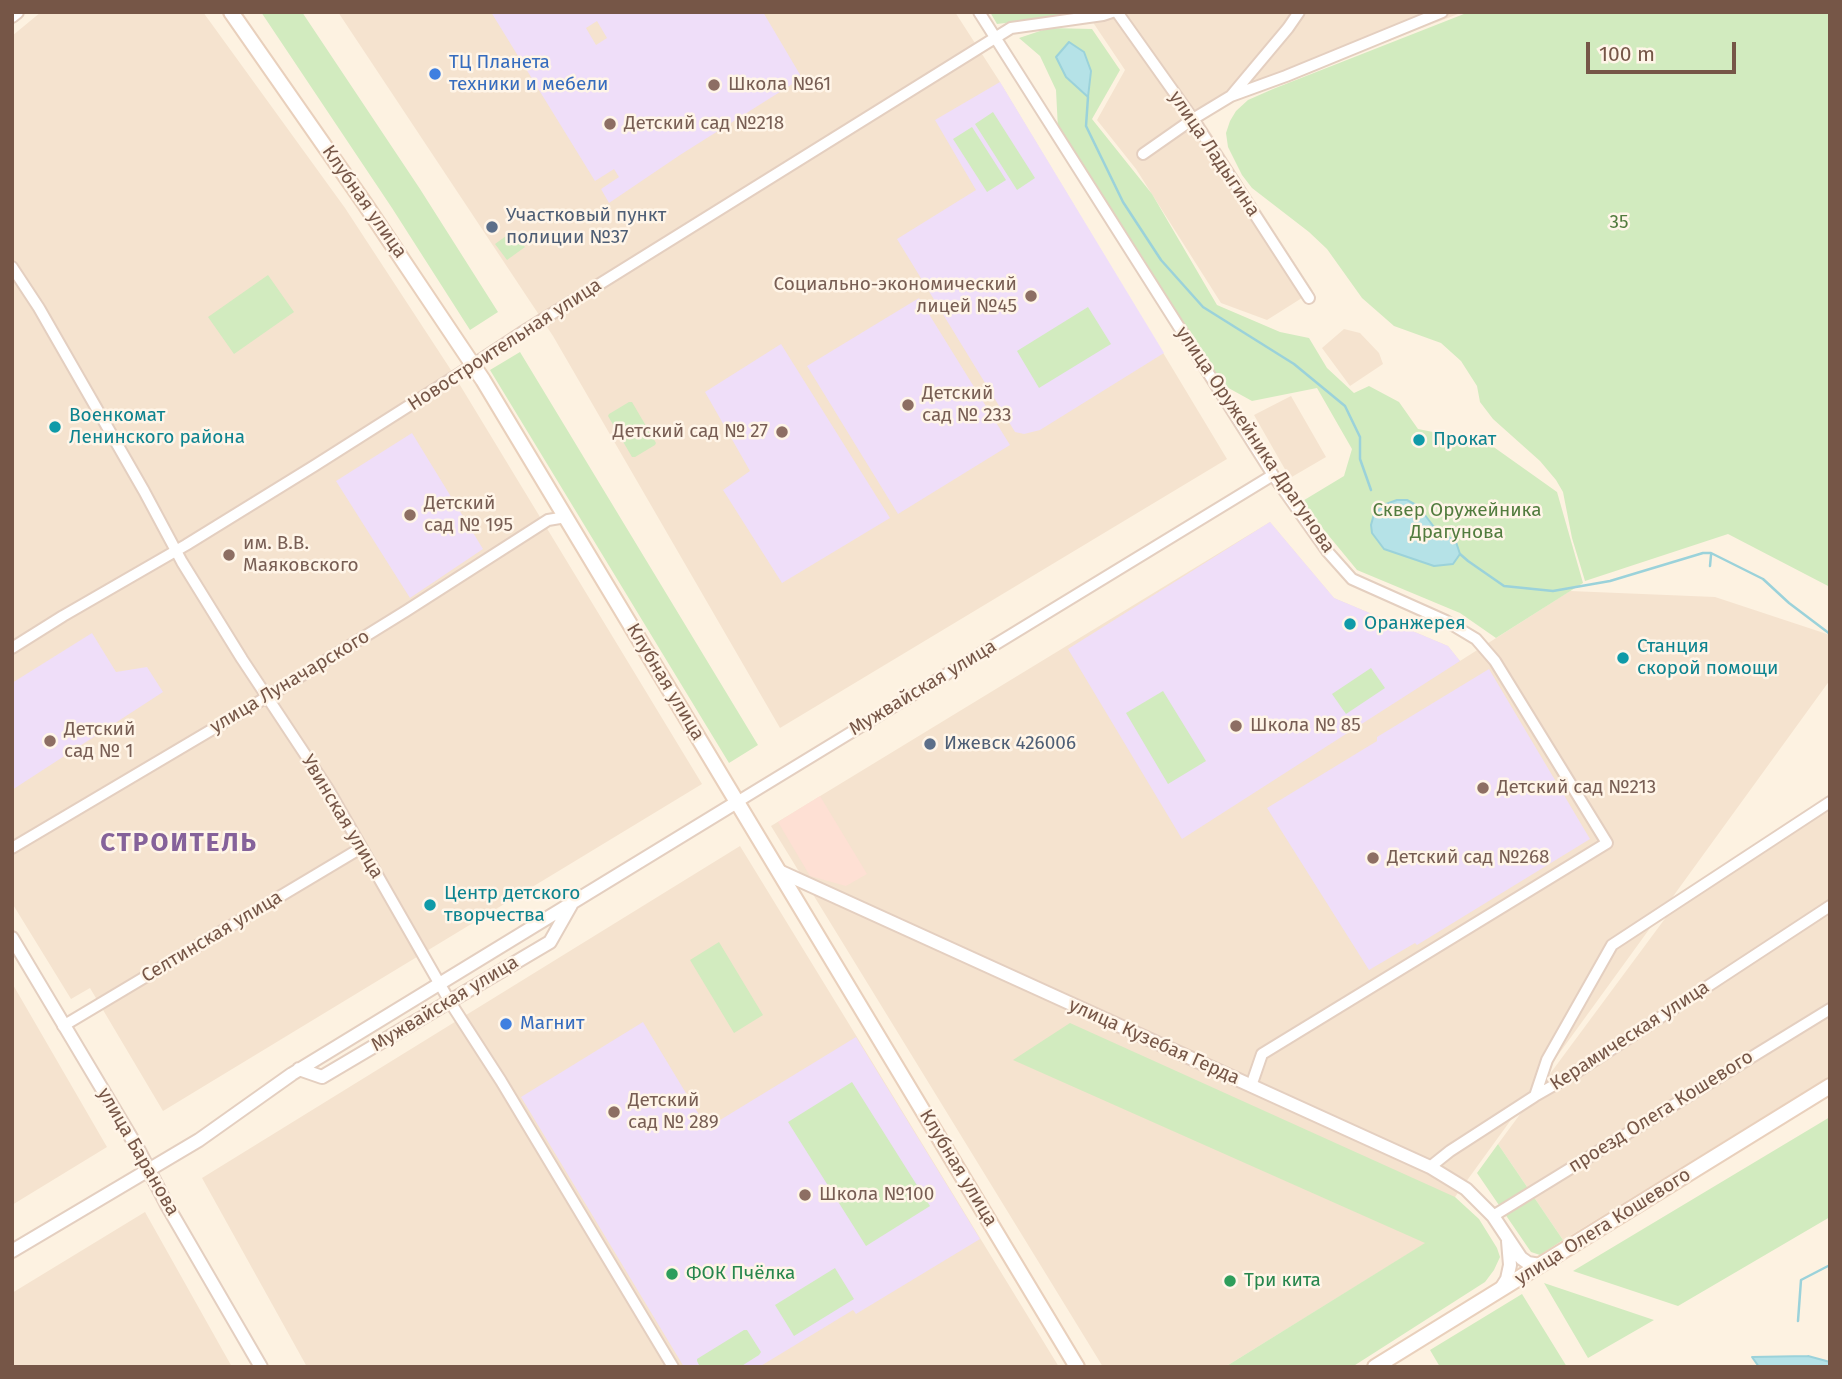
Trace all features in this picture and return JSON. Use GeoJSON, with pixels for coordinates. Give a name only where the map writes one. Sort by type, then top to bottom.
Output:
{"type":"FeatureCollection","features":[{"type":"Feature","properties":{"kind":"main road","name":"Клубная улица"},"geometry":{"type":"LineString","coordinates":[[231,12],[437,309],[483,380],[1077,1367]]}},
{"type":"Feature","properties":{"kind":"main road","name":"улица Олега Кошевого"},"geometry":{"type":"LineString","coordinates":[[1375,1367],[1830,1086]]}},
{"type":"Feature","properties":{"kind":"street"},"geometry":{"type":"LineString","coordinates":[[12,16],[17,12]]}},
{"type":"Feature","properties":{"kind":"street","name":"улица Оружейника Драгунова"},"geometry":{"type":"LineString","coordinates":[[979,12],[1273,475],[1327,551],[1352,579],[1446,621],[1476,639],[1502,672],[1607,843],[1262,1054],[1251,1086]]}},
{"type":"Feature","properties":{"kind":"street","name":"Новостроительная улица"},"geometry":{"type":"LineString","coordinates":[[12,648],[314,466],[521,332],[1011,28],[1114,12]]}},
{"type":"Feature","properties":{"kind":"street","name":"улица Ладыгина"},"geometry":{"type":"LineString","coordinates":[[1114,12],[1193,119],[1309,298]]}},
{"type":"Feature","properties":{"kind":"street"},"geometry":{"type":"LineString","coordinates":[[1231,96],[1299,12]]}},
{"type":"Feature","properties":{"kind":"street"},"geometry":{"type":"LineString","coordinates":[[1143,154],[1231,96],[1442,12]]}},
{"type":"Feature","properties":{"kind":"street","name":"Увинская улица"},"geometry":{"type":"LineString","coordinates":[[12,267],[39,308],[148,496],[176,550],[235,648],[328,789],[450,1002],[673,1367]]}},
{"type":"Feature","properties":{"kind":"street","name":"Мужвайская улица"},"geometry":{"type":"LineString","coordinates":[[12,1251],[198,1140],[299,1069],[1273,475]]}},
{"type":"Feature","properties":{"kind":"street","name":"улица Луначарского"},"geometry":{"type":"LineString","coordinates":[[12,848],[267,697],[548,520],[566,517]]}},
{"type":"Feature","properties":{"kind":"street"},"geometry":{"type":"LineString","coordinates":[[1535,1096],[1547,1060],[1612,945],[1830,802]]}},
{"type":"Feature","properties":{"kind":"street","name":"Селтинская улица"},"geometry":{"type":"LineString","coordinates":[[64,1026],[360,848]]}},
{"type":"Feature","properties":{"kind":"street","name":"улица Кузебая Герда"},"geometry":{"type":"LineString","coordinates":[[779,871],[1430,1167],[1466,1189],[1493,1216],[1521,1258],[1528,1263],[1540,1265]]}},
{"type":"Feature","properties":{"kind":"street","name":"Мужвайская улица"},"geometry":{"type":"LineString","coordinates":[[299,1069],[322,1077],[550,942],[573,902]]}},
{"type":"Feature","properties":{"kind":"street","name":"Керамическая улица"},"geometry":{"type":"LineString","coordinates":[[1430,1167],[1450,1150],[1577,1072],[1830,906]]}},
{"type":"Feature","properties":{"kind":"street","name":"улица Баранова"},"geometry":{"type":"LineString","coordinates":[[12,939],[149,1170],[261,1367]]}},
{"type":"Feature","properties":{"kind":"street","name":"проезд Олега Кошевого"},"geometry":{"type":"LineString","coordinates":[[1493,1216],[1830,1009]]}},
{"type":"Feature","properties":{"kind":"street"},"geometry":{"type":"LineString","coordinates":[[1499,1290],[1507,1279],[1510,1265],[1508,1240]]}},
{"type":"Feature","properties":{"kind":"shaded area"},"geometry":{"type":"Polygon","coordinates":[[[41,12],[203,12],[345,208],[449,367],[702,784],[163,1111],[90,988],[71,999],[12,903],[12,36],[41,12]]]}},
{"type":"Feature","properties":{"kind":"shaded area"},"geometry":{"type":"Polygon","coordinates":[[[338,12],[955,12],[1227,459],[780,728],[553,336],[338,12]]]}},
{"type":"Feature","properties":{"kind":"shaded area"},"geometry":{"type":"Polygon","coordinates":[[[491,12],[763,12],[802,78],[609,203],[601,189],[619,177],[614,169],[595,181],[491,12]],[[597,21],[586,28],[596,45],[607,38],[597,21]]]}},
{"type":"Feature","properties":{"kind":"shaded area"},"geometry":{"type":"Polygon","coordinates":[[[1086,12],[1463,12],[1234,100],[1203,121],[1313,291],[1267,320],[1221,303],[1136,169],[1097,120],[1125,70],[1086,12]]]}},
{"type":"Feature","properties":{"kind":"shaded area","name":"Социально-экономический лицей №45"},"geometry":{"type":"Polygon","coordinates":[[[1000,82],[1164,353],[1040,430],[1024,434],[1015,432],[897,239],[976,190],[935,120],[1000,82]]]}},
{"type":"Feature","properties":{"kind":"shaded area","name":"Детский сад № 233"},"geometry":{"type":"Polygon","coordinates":[[[919,298],[1010,445],[898,514],[807,366],[919,298]]]}},
{"type":"Feature","properties":{"kind":"shaded area"},"geometry":{"type":"Polygon","coordinates":[[[1344,329],[1360,333],[1379,353],[1383,364],[1350,386],[1322,348],[1344,329]]]}},
{"type":"Feature","properties":{"kind":"shaded area","name":"Детский сад № 27"},"geometry":{"type":"Polygon","coordinates":[[[781,344],[890,518],[782,583],[723,490],[750,471],[705,392],[781,344]]]}},
{"type":"Feature","properties":{"kind":"shaded area"},"geometry":{"type":"Polygon","coordinates":[[[1291,396],[1326,457],[1290,478],[1254,415],[1291,396]]]}},
{"type":"Feature","properties":{"kind":"shaded area","name":"Детский сад № 195"},"geometry":{"type":"Polygon","coordinates":[[[412,433],[483,549],[410,598],[336,481],[412,433]]]}},
{"type":"Feature","properties":{"kind":"shaded area"},"geometry":{"type":"Polygon","coordinates":[[[1270,522],[1334,598],[1448,646],[1460,661],[1570,591],[1715,597],[1830,635],[1830,680],[1455,1197],[1426,1243],[1225,1367],[1103,1367],[771,826],[1270,522]]]}},
{"type":"Feature","properties":{"kind":"shaded area","name":"Школа № 85"},"geometry":{"type":"Polygon","coordinates":[[[1270,522],[1334,598],[1448,646],[1460,661],[1182,839],[1068,649],[1270,522]]]}},
{"type":"Feature","properties":{"kind":"shaded area","name":"Детский сад № 1"},"geometry":{"type":"Polygon","coordinates":[[[92,633],[116,672],[147,667],[163,692],[12,790],[12,683],[92,633]]]}},
{"type":"Feature","properties":{"kind":"shaded area"},"geometry":{"type":"Polygon","coordinates":[[[1489,669],[1590,839],[1417,945],[1415,943],[1369,970],[1267,808],[1489,669]]]}},
{"type":"Feature","properties":{"kind":"shaded area"},"geometry":{"type":"Polygon","coordinates":[[[820,796],[867,874],[846,886],[810,876],[778,822],[820,796]]]}},
{"type":"Feature","properties":{"kind":"shaded area"},"geometry":{"type":"Polygon","coordinates":[[[1830,805],[1830,1076],[1563,1240],[1498,1144],[1678,901],[1830,805]]]}},
{"type":"Feature","properties":{"kind":"shaded area"},"geometry":{"type":"Polygon","coordinates":[[[740,846],[1059,1367],[307,1367],[202,1178],[740,846]]]}},
{"type":"Feature","properties":{"kind":"shaded area"},"geometry":{"type":"Polygon","coordinates":[[[12,983],[107,1147],[12,1205],[12,983]]]}},
{"type":"Feature","properties":{"kind":"shaded area","name":"Школа №100"},"geometry":{"type":"Polygon","coordinates":[[[643,1022],[707,1128],[856,1037],[980,1239],[856,1314],[853,1310],[759,1367],[684,1367],[521,1097],[643,1022]]]}},
{"type":"Feature","properties":{"kind":"shaded area"},"geometry":{"type":"Polygon","coordinates":[[[145,1212],[232,1367],[12,1367],[12,1293],[145,1212]]]}},
{"type":"Feature","properties":{"kind":"green space"},"geometry":{"type":"Polygon","coordinates":[[[261,12],[302,12],[498,312],[470,330],[261,12]]]}},
{"type":"Feature","properties":{"kind":"green space"},"geometry":{"type":"Polygon","coordinates":[[[990,12],[1080,12],[1081,14],[997,24],[990,12]]]}},
{"type":"Feature","properties":{"kind":"green space","name":"35"},"geometry":{"type":"Polygon","coordinates":[[[1469,12],[1830,12],[1830,587],[1728,534],[1585,581],[1572,538],[1563,492],[1540,461],[1493,419],[1480,402],[1477,386],[1461,361],[1441,343],[1394,326],[1362,298],[1327,249],[1252,188],[1242,175],[1228,147],[1226,133],[1236,111],[1248,100],[1469,12]]]}},
{"type":"Feature","properties":{"kind":"green space","name":"Сквер Оружейника Драгунова"},"geometry":{"type":"Polygon","coordinates":[[[1049,28],[1092,29],[1120,70],[1092,119],[1152,194],[1217,305],[1280,332],[1309,338],[1327,368],[1354,393],[1369,386],[1399,402],[1418,429],[1488,443],[1557,492],[1583,583],[1496,638],[1460,613],[1357,570],[1301,502],[1344,476],[1352,449],[1317,388],[1252,401],[1223,385],[1185,332],[1145,261],[1058,129],[1056,90],[1040,56],[1019,38],[1049,28]]]}},
{"type":"Feature","properties":{"kind":"green space"},"geometry":{"type":"Polygon","coordinates":[[[993,112],[1035,178],[1017,190],[975,124],[993,112]]]}},
{"type":"Feature","properties":{"kind":"green space"},"geometry":{"type":"Polygon","coordinates":[[[972,127],[1006,180],[987,192],[953,139],[972,127]]]}},
{"type":"Feature","properties":{"kind":"green space"},"geometry":{"type":"Polygon","coordinates":[[[513,231],[525,247],[507,260],[495,244],[513,231]]]}},
{"type":"Feature","properties":{"kind":"green space"},"geometry":{"type":"Polygon","coordinates":[[[268,275],[294,312],[234,354],[208,317],[268,275]]]}},
{"type":"Feature","properties":{"kind":"green space"},"geometry":{"type":"Polygon","coordinates":[[[1088,307],[1111,344],[1039,388],[1017,351],[1088,307]]]}},
{"type":"Feature","properties":{"kind":"green space"},"geometry":{"type":"Polygon","coordinates":[[[520,352],[758,745],[729,763],[490,370],[520,352]]]}},
{"type":"Feature","properties":{"kind":"green space"},"geometry":{"type":"Polygon","coordinates":[[[632,402],[656,443],[635,457],[632,457],[608,416],[632,402]]]}},
{"type":"Feature","properties":{"kind":"green space"},"geometry":{"type":"Polygon","coordinates":[[[1371,668],[1385,688],[1346,714],[1332,694],[1371,668]]]}},
{"type":"Feature","properties":{"kind":"green space"},"geometry":{"type":"Polygon","coordinates":[[[1163,691],[1206,761],[1168,784],[1126,713],[1163,691]]]}},
{"type":"Feature","properties":{"kind":"green space"},"geometry":{"type":"Polygon","coordinates":[[[719,942],[763,1015],[734,1033],[690,960],[719,942]]]}},
{"type":"Feature","properties":{"kind":"green space"},"geometry":{"type":"Polygon","coordinates":[[[1070,1023],[1455,1197],[1479,1219],[1497,1248],[1500,1257],[1494,1270],[1485,1282],[1352,1367],[1225,1367],[1425,1243],[1013,1060],[1070,1023]]]}},
{"type":"Feature","properties":{"kind":"green space"},"geometry":{"type":"Polygon","coordinates":[[[852,1082],[930,1206],[866,1246],[788,1122],[852,1082]]]}},
{"type":"Feature","properties":{"kind":"green space"},"geometry":{"type":"Polygon","coordinates":[[[1830,1117],[1830,1217],[1678,1306],[1573,1271],[1830,1117]]]}},
{"type":"Feature","properties":{"kind":"green space"},"geometry":{"type":"Polygon","coordinates":[[[1498,1144],[1563,1240],[1540,1255],[1531,1252],[1477,1173],[1498,1144]]]}},
{"type":"Feature","properties":{"kind":"green space"},"geometry":{"type":"Polygon","coordinates":[[[835,1268],[854,1299],[794,1336],[775,1305],[835,1268]]]}},
{"type":"Feature","properties":{"kind":"green space"},"geometry":{"type":"Polygon","coordinates":[[[1544,1283],[1654,1320],[1588,1358],[1544,1283]]]}},
{"type":"Feature","properties":{"kind":"green space"},"geometry":{"type":"Polygon","coordinates":[[[1522,1294],[1567,1367],[1440,1367],[1430,1350],[1522,1294]]]}},
{"type":"Feature","properties":{"kind":"green space"},"geometry":{"type":"Polygon","coordinates":[[[747,1330],[761,1352],[759,1355],[740,1367],[700,1367],[697,1359],[747,1330]]]}},
{"type":"Feature","properties":{"kind":"water"},"geometry":{"type":"Polygon","coordinates":[[[1069,42],[1084,52],[1091,71],[1088,97],[1066,77],[1056,57],[1069,42]]]}},
{"type":"Feature","properties":{"kind":"water"},"geometry":{"type":"Polygon","coordinates":[[[1407,500],[1418,506],[1434,527],[1456,542],[1460,554],[1453,564],[1434,566],[1384,549],[1372,533],[1371,525],[1374,514],[1386,504],[1407,500]]]}},
{"type":"Feature","properties":{"kind":"water"},"geometry":{"type":"Polygon","coordinates":[[[1808,1356],[1830,1362],[1830,1367],[1759,1367],[1752,1357],[1808,1356]]]}},
{"type":"Feature","properties":{"kind":"waterway"},"geometry":{"type":"LineString","coordinates":[[1088,97],[1086,126],[1123,202],[1161,260],[1203,307],[1294,364],[1345,406],[1360,437],[1360,459],[1371,490]]}},
{"type":"Feature","properties":{"kind":"waterway"},"geometry":{"type":"LineString","coordinates":[[1460,554],[1504,586],[1553,591],[1610,581],[1703,553],[1711,553],[1763,579],[1830,634]]}},
{"type":"Feature","properties":{"kind":"waterway"},"geometry":{"type":"LineString","coordinates":[[1710,566],[1711,555]]}},
{"type":"Feature","properties":{"kind":"waterway"},"geometry":{"type":"LineString","coordinates":[[1798,1321],[1801,1280],[1830,1265]]}},
{"type":"Feature","properties":{"kind":"place","name":"ТЦ Планета техники и мебели"},"geometry":{"type":"Point","coordinates":[435,74]}},
{"type":"Feature","properties":{"kind":"place","name":"Школа №61"},"geometry":{"type":"Point","coordinates":[714,85]}},
{"type":"Feature","properties":{"kind":"place","name":"Детский сад №218"},"geometry":{"type":"Point","coordinates":[610,124]}},
{"type":"Feature","properties":{"kind":"place","name":"Участковый пункт полиции №37"},"geometry":{"type":"Point","coordinates":[492,227]}},
{"type":"Feature","properties":{"kind":"place","name":"Социально-экономический лицей №45"},"geometry":{"type":"Point","coordinates":[1031,296]}},
{"type":"Feature","properties":{"kind":"place","name":"Детский сад № 233"},"geometry":{"type":"Point","coordinates":[908,405]}},
{"type":"Feature","properties":{"kind":"place","name":"Военкомат Ленинского района"},"geometry":{"type":"Point","coordinates":[55,427]}},
{"type":"Feature","properties":{"kind":"place","name":"Детский сад № 27"},"geometry":{"type":"Point","coordinates":[782,432]}},
{"type":"Feature","properties":{"kind":"place","name":"Прокат"},"geometry":{"type":"Point","coordinates":[1419,440]}},
{"type":"Feature","properties":{"kind":"place","name":"Детский сад № 195"},"geometry":{"type":"Point","coordinates":[410,515]}},
{"type":"Feature","properties":{"kind":"place","name":"им. В.В. Маяковского"},"geometry":{"type":"Point","coordinates":[229,555]}},
{"type":"Feature","properties":{"kind":"place","name":"Оранжерея"},"geometry":{"type":"Point","coordinates":[1350,624]}},
{"type":"Feature","properties":{"kind":"place","name":"Станция скорой помощи"},"geometry":{"type":"Point","coordinates":[1623,658]}},
{"type":"Feature","properties":{"kind":"place","name":"Школа № 85"},"geometry":{"type":"Point","coordinates":[1236,726]}},
{"type":"Feature","properties":{"kind":"place","name":"Детский сад № 1"},"geometry":{"type":"Point","coordinates":[50,741]}},
{"type":"Feature","properties":{"kind":"place","name":"Ижевск 426006"},"geometry":{"type":"Point","coordinates":[930,744]}},
{"type":"Feature","properties":{"kind":"place","name":"Детский сад №213"},"geometry":{"type":"Point","coordinates":[1483,788]}},
{"type":"Feature","properties":{"kind":"place","name":"Детский сад №268"},"geometry":{"type":"Point","coordinates":[1373,858]}},
{"type":"Feature","properties":{"kind":"place","name":"Центр детского творчества"},"geometry":{"type":"Point","coordinates":[430,905]}},
{"type":"Feature","properties":{"kind":"place","name":"Магнит"},"geometry":{"type":"Point","coordinates":[506,1024]}},
{"type":"Feature","properties":{"kind":"place","name":"Детский сад № 289"},"geometry":{"type":"Point","coordinates":[614,1112]}},
{"type":"Feature","properties":{"kind":"place","name":"Школа №100"},"geometry":{"type":"Point","coordinates":[805,1195]}},
{"type":"Feature","properties":{"kind":"place","name":"ФОК Пчёлка"},"geometry":{"type":"Point","coordinates":[672,1274]}},
{"type":"Feature","properties":{"kind":"place","name":"Три кита"},"geometry":{"type":"Point","coordinates":[1230,1281]}},
{"type":"Feature","properties":{"kind":"district","name":"СТРОИТЕЛЬ"},"geometry":{"type":"Point","coordinates":[179,844]}}]}
